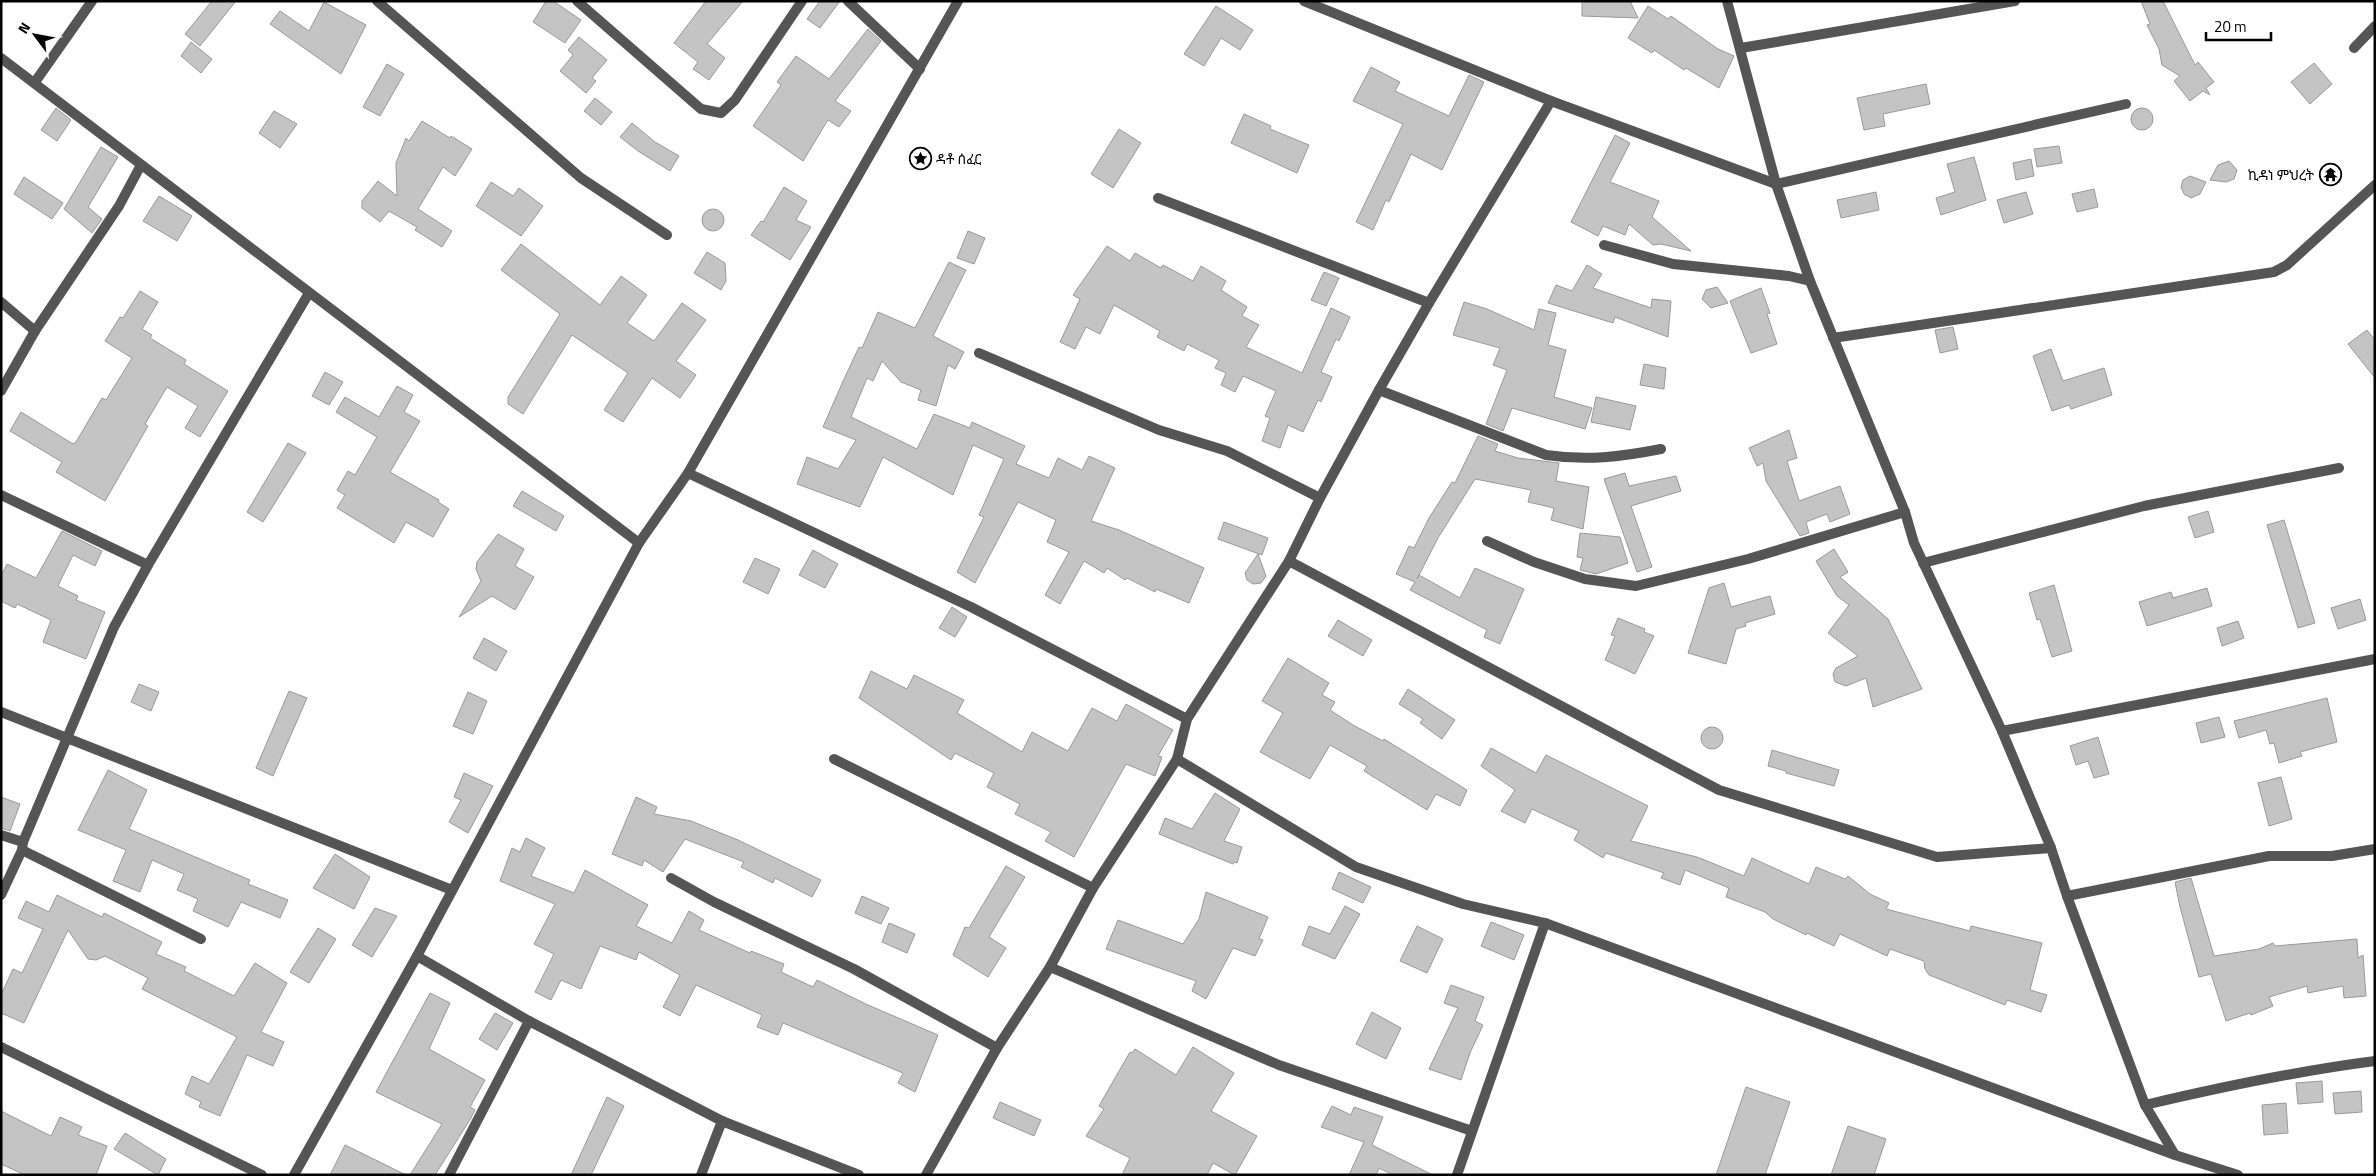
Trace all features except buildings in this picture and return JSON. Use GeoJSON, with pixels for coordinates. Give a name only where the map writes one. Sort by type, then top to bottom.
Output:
{"type":"FeatureCollection","features":[{"type":"Feature","properties":{"kind":"street"},"geometry":{"type":"LineString","coordinates":[[35,82],[92,1]]}},
{"type":"Feature","properties":{"kind":"street"},"geometry":{"type":"LineString","coordinates":[[377,1],[581,178],[668,235]]}},
{"type":"Feature","properties":{"kind":"street"},"geometry":{"type":"LineString","coordinates":[[577,1],[701,109],[721,113],[734,100],[802,1]]}},
{"type":"Feature","properties":{"kind":"street"},"geometry":{"type":"LineString","coordinates":[[848,1],[920,69]]}},
{"type":"Feature","properties":{"kind":"street"},"geometry":{"type":"LineString","coordinates":[[294,1175],[417,956],[639,542],[688,473],[958,1]]}},
{"type":"Feature","properties":{"kind":"street"},"geometry":{"type":"LineString","coordinates":[[1304,1],[1551,101],[1776,184],[2126,104]]}},
{"type":"Feature","properties":{"kind":"street"},"geometry":{"type":"LineString","coordinates":[[1727,1],[1776,184],[1810,281],[1905,512],[1923,564],[2002,731],[2051,848],[2145,1105],[2175,1155]]}},
{"type":"Feature","properties":{"kind":"street"},"geometry":{"type":"LineString","coordinates":[[1741,48],[2015,1]]}},
{"type":"Feature","properties":{"kind":"street"},"geometry":{"type":"LineString","coordinates":[[2354,48],[2375,26]]}},
{"type":"Feature","properties":{"kind":"street"},"geometry":{"type":"LineString","coordinates":[[1,58],[35,82],[308,293],[639,542]]}},
{"type":"Feature","properties":{"kind":"street"},"geometry":{"type":"LineString","coordinates":[[926,1175],[997,1048],[1050,966],[1093,888],[1177,759],[1187,719],[1289,561],[1320,498],[1379,390],[1429,303],[1551,101]]}},
{"type":"Feature","properties":{"kind":"street"},"geometry":{"type":"LineString","coordinates":[[1,392],[35,331],[118,206],[141,165]]}},
{"type":"Feature","properties":{"kind":"street"},"geometry":{"type":"LineString","coordinates":[[1833,338],[2274,272],[2287,265],[2375,185]]}},
{"type":"Feature","properties":{"kind":"street"},"geometry":{"type":"LineString","coordinates":[[1158,198],[1429,303]]}},
{"type":"Feature","properties":{"kind":"street"},"geometry":{"type":"LineString","coordinates":[[1604,245],[1674,264],[1789,276],[1810,281]]}},
{"type":"Feature","properties":{"kind":"street"},"geometry":{"type":"LineString","coordinates":[[1,895],[114,627],[148,564],[308,293]]}},
{"type":"Feature","properties":{"kind":"street"},"geometry":{"type":"LineString","coordinates":[[1,302],[35,331]]}},
{"type":"Feature","properties":{"kind":"street"},"geometry":{"type":"LineString","coordinates":[[979,353],[1160,430],[1227,451],[1320,498]]}},
{"type":"Feature","properties":{"kind":"street"},"geometry":{"type":"LineString","coordinates":[[1379,390],[1546,455],[1575,459],[1619,458],[1661,449]]}},
{"type":"Feature","properties":{"kind":"street"},"geometry":{"type":"LineString","coordinates":[[1923,564],[2144,506],[2338,468]]}},
{"type":"Feature","properties":{"kind":"street"},"geometry":{"type":"LineString","coordinates":[[688,473],[972,607],[1187,719]]}},
{"type":"Feature","properties":{"kind":"street"},"geometry":{"type":"LineString","coordinates":[[1,495],[148,564]]}},
{"type":"Feature","properties":{"kind":"street"},"geometry":{"type":"LineString","coordinates":[[1487,541],[1534,562],[1585,579],[1636,586],[1757,556],[1905,512]]}},
{"type":"Feature","properties":{"kind":"street"},"geometry":{"type":"LineString","coordinates":[[1289,561],[1719,790],[1937,857],[2051,848]]}},
{"type":"Feature","properties":{"kind":"street"},"geometry":{"type":"LineString","coordinates":[[2002,731],[2375,659]]}},
{"type":"Feature","properties":{"kind":"street"},"geometry":{"type":"LineString","coordinates":[[1,712],[452,890]]}},
{"type":"Feature","properties":{"kind":"street"},"geometry":{"type":"LineString","coordinates":[[834,759],[1093,888]]}},
{"type":"Feature","properties":{"kind":"street"},"geometry":{"type":"LineString","coordinates":[[1177,759],[1356,867],[1463,904],[1545,924],[2175,1155],[2238,1175]]}},
{"type":"Feature","properties":{"kind":"street"},"geometry":{"type":"LineString","coordinates":[[1,835],[201,939]]}},
{"type":"Feature","properties":{"kind":"street"},"geometry":{"type":"LineString","coordinates":[[2067,896],[2269,856],[2332,856],[2375,849]]}},
{"type":"Feature","properties":{"kind":"street"},"geometry":{"type":"LineString","coordinates":[[671,878],[714,902],[854,969],[997,1048]]}},
{"type":"Feature","properties":{"kind":"street"},"geometry":{"type":"LineString","coordinates":[[1457,1175],[1545,924]]}},
{"type":"Feature","properties":{"kind":"street"},"geometry":{"type":"LineString","coordinates":[[417,956],[529,1021],[722,1121],[859,1175]]}},
{"type":"Feature","properties":{"kind":"street"},"geometry":{"type":"LineString","coordinates":[[1050,966],[1279,1065],[1472,1131]]}},
{"type":"Feature","properties":{"kind":"street"},"geometry":{"type":"LineString","coordinates":[[449,1175],[529,1021]]}},
{"type":"Feature","properties":{"kind":"street"},"geometry":{"type":"LineString","coordinates":[[1,1047],[262,1175]]}},
{"type":"Feature","properties":{"kind":"street"},"geometry":{"type":"LineString","coordinates":[[2145,1105],[2212,1089],[2375,1061]]}},
{"type":"Feature","properties":{"kind":"street"},"geometry":{"type":"LineString","coordinates":[[701,1175],[722,1121]]}},
{"type":"Feature","properties":{"kind":"place","name":"ዳቶ ሰፈር"},"geometry":{"type":"Point","coordinates":[920,158]}},
{"type":"Feature","properties":{"kind":"place","name":"ኪዳነ ምህረት"},"geometry":{"type":"Point","coordinates":[2330,174]}}]}
